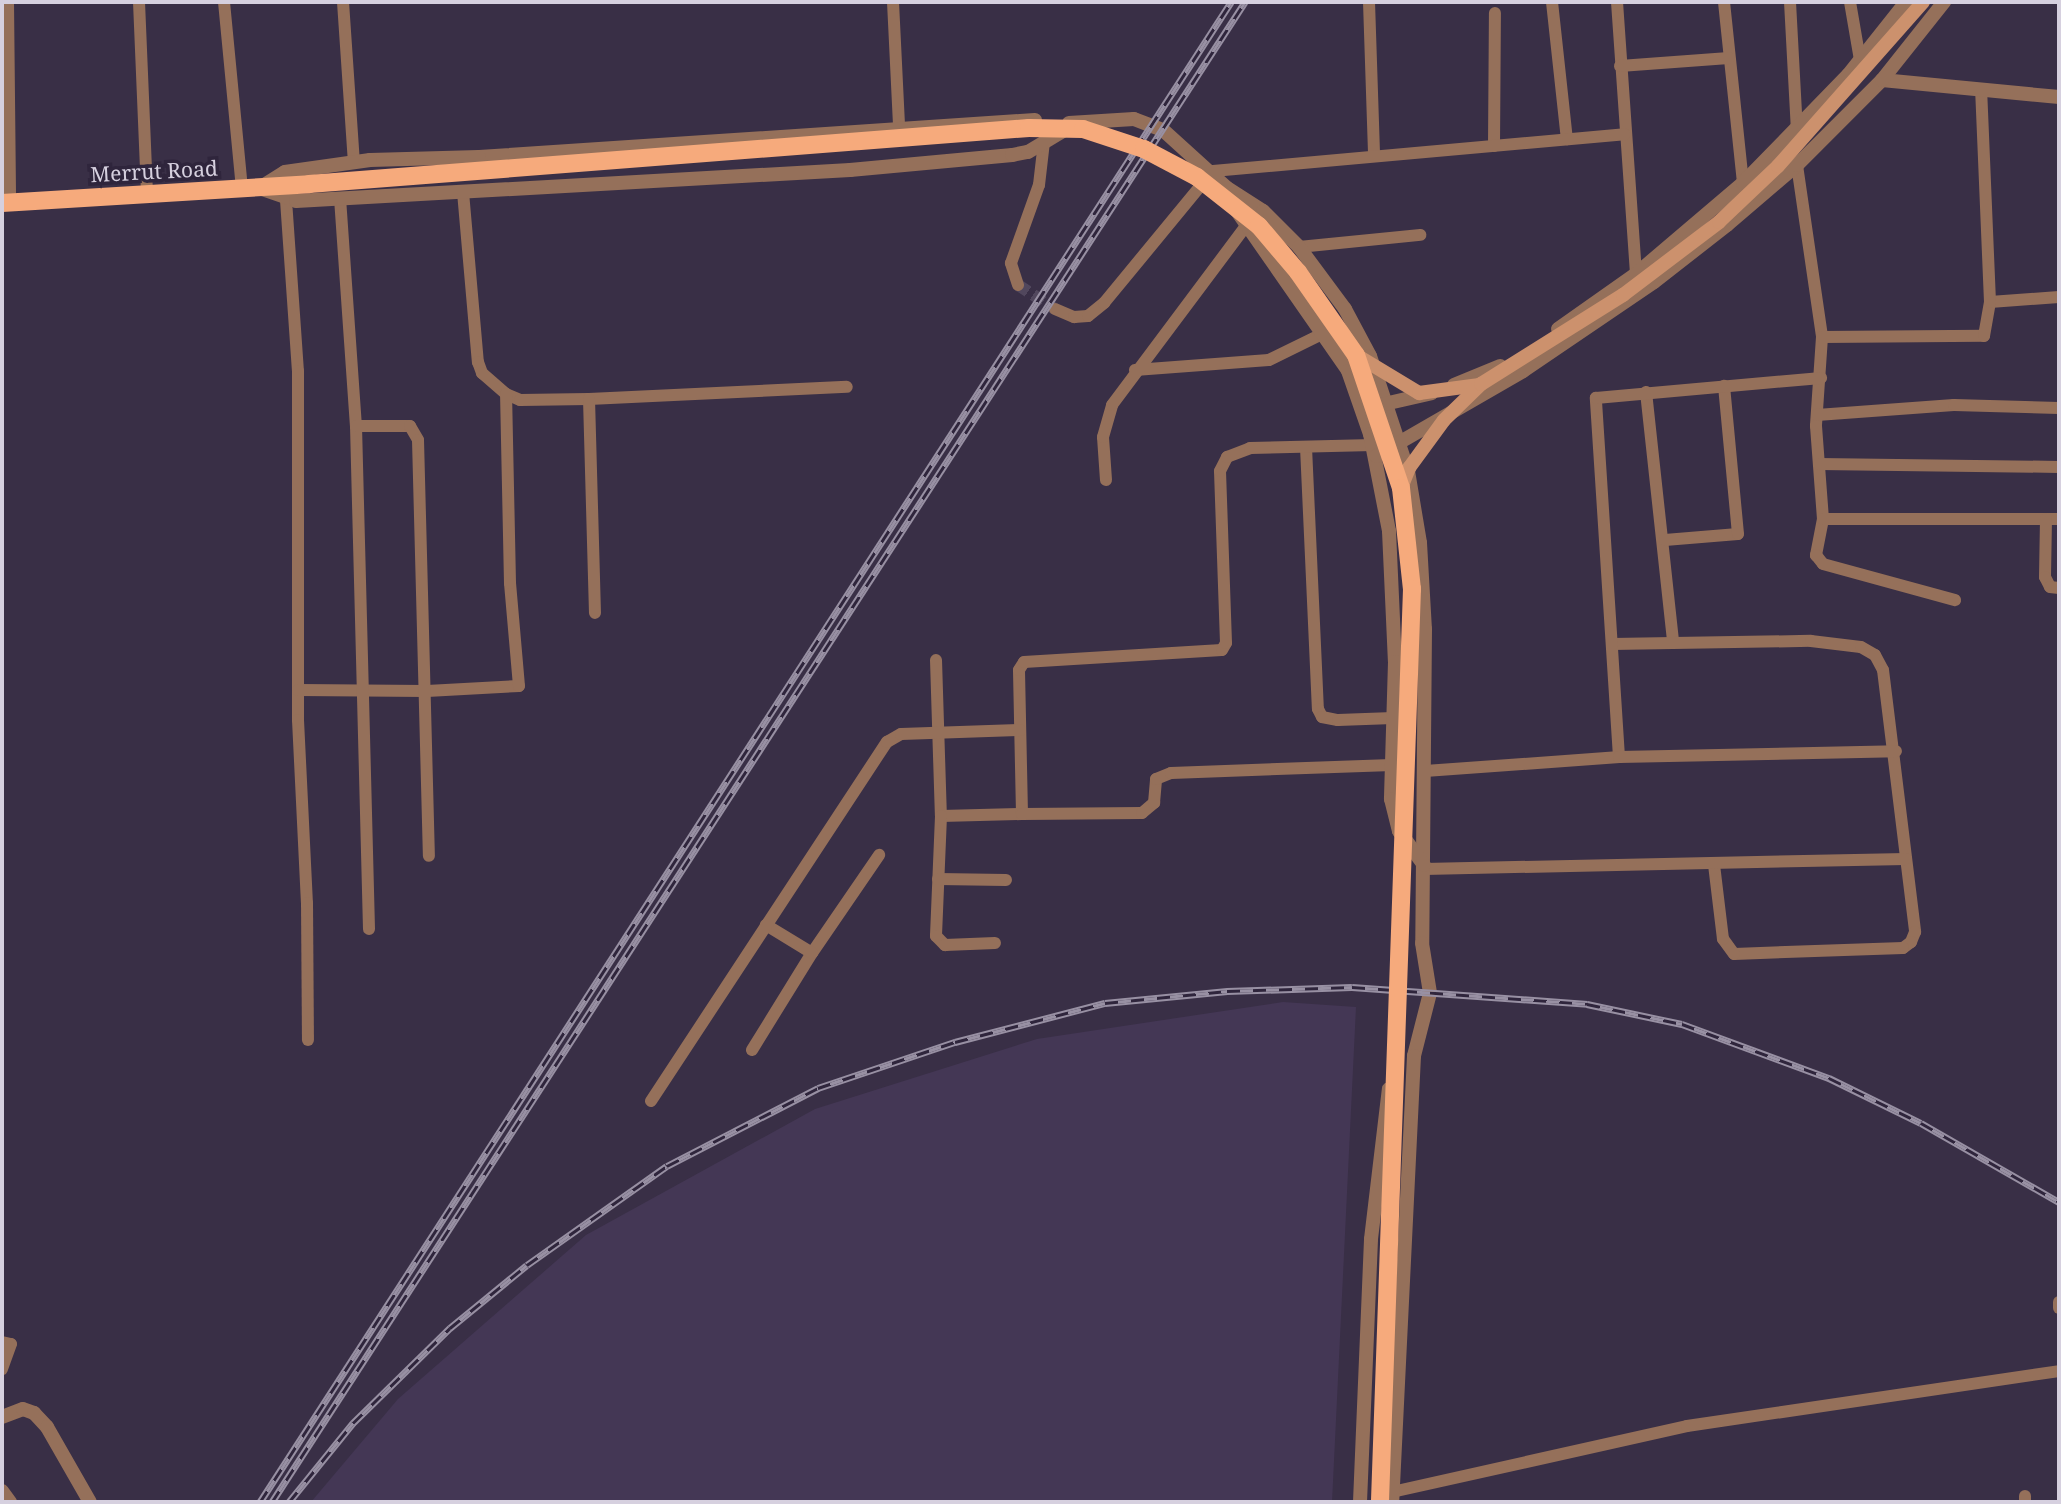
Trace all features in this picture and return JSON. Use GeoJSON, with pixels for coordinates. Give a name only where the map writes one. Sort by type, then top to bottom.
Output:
{"type":"FeatureCollection","features":[{"type":"Feature","properties":{"kind":"main road"},"geometry":{"type":"LineString","coordinates":[[1401,488],[1409,468],[1444,421],[1481,384],[1623,295],[1718,222],[1778,166],[1923,2]]}},
{"type":"Feature","properties":{"kind":"main road","name":"Merrut Road"},"geometry":{"type":"LineString","coordinates":[[6,202],[309,184],[1029,128],[1083,130],[1144,149],[1197,177],[1259,226],[1329,313],[1356,355],[1401,488],[1412,589],[1388,1499]]}},
{"type":"Feature","properties":{"kind":"main road"},"geometry":{"type":"LineString","coordinates":[[1356,355],[1419,393],[1481,384]]}},
{"type":"Feature","properties":{"kind":"street"},"geometry":{"type":"LineString","coordinates":[[6,202],[8,2]]}},
{"type":"Feature","properties":{"kind":"street"},"geometry":{"type":"LineString","coordinates":[[139,2],[147,194]]}},
{"type":"Feature","properties":{"kind":"street"},"geometry":{"type":"LineString","coordinates":[[224,2],[250,188]]}},
{"type":"Feature","properties":{"kind":"street"},"geometry":{"type":"LineString","coordinates":[[343,2],[354,162]]}},
{"type":"Feature","properties":{"kind":"street"},"geometry":{"type":"LineString","coordinates":[[893,2],[899,126]]}},
{"type":"Feature","properties":{"kind":"street"},"geometry":{"type":"LineString","coordinates":[[1369,2],[1374,155]]}},
{"type":"Feature","properties":{"kind":"street"},"geometry":{"type":"LineString","coordinates":[[1552,2],[1567,139]]}},
{"type":"Feature","properties":{"kind":"street"},"geometry":{"type":"LineString","coordinates":[[1617,2],[1624,134],[1636,274]]}},
{"type":"Feature","properties":{"kind":"street"},"geometry":{"type":"LineString","coordinates":[[1724,2],[1743,183]]}},
{"type":"Feature","properties":{"kind":"street"},"geometry":{"type":"LineString","coordinates":[[1790,2],[1797,131]]}},
{"type":"Feature","properties":{"kind":"street"},"geometry":{"type":"LineString","coordinates":[[1850,2],[1860,60]]}},
{"type":"Feature","properties":{"kind":"street"},"geometry":{"type":"LineString","coordinates":[[1362,409],[1421,398],[1486,373],[1525,352],[1636,274],[1743,183],[1797,131],[1860,60],[1906,2]]}},
{"type":"Feature","properties":{"kind":"street"},"geometry":{"type":"LineString","coordinates":[[1022,814],[1019,670],[1030,658],[1222,650],[1226,643],[1220,471],[1235,451],[1306,447],[1375,451],[1399,442],[1523,371],[1654,282],[1797,165],[1882,80],[1944,2]]}},
{"type":"Feature","properties":{"kind":"street"},"geometry":{"type":"LineString","coordinates":[[1494,146],[1495,12]]}},
{"type":"Feature","properties":{"kind":"street"},"geometry":{"type":"LineString","coordinates":[[1620,66],[1729,58]]}},
{"type":"Feature","properties":{"kind":"street"},"geometry":{"type":"LineString","coordinates":[[1882,80],[2059,97]]}},
{"type":"Feature","properties":{"kind":"street"},"geometry":{"type":"LineString","coordinates":[[1822,337],[1984,336],[1990,302],[1982,91]]}},
{"type":"Feature","properties":{"kind":"street"},"geometry":{"type":"LineString","coordinates":[[250,188],[285,172],[354,162],[899,126],[1034,120],[1075,124],[1124,119],[1152,126],[1148,123],[1213,171],[1227,188],[1246,226],[1349,371],[1375,451],[1389,531],[1392,765],[1396,824],[1424,867]]}},
{"type":"Feature","properties":{"kind":"street"},"geometry":{"type":"LineString","coordinates":[[250,188],[286,200],[850,170],[1012,155],[1044,142],[1075,124]]}},
{"type":"Feature","properties":{"kind":"street"},"geometry":{"type":"LineString","coordinates":[[1055,309],[1074,317],[1088,316],[1104,303],[1213,171],[1624,134]]}},
{"type":"Feature","properties":{"kind":"street"},"geometry":{"type":"LineString","coordinates":[[1018,285],[1011,263],[1039,185],[1044,142]]}},
{"type":"Feature","properties":{"kind":"street"},"geometry":{"type":"LineString","coordinates":[[1797,165],[1822,337],[1817,415],[1824,519],[1816,555],[1823,564],[1955,600]]}},
{"type":"Feature","properties":{"kind":"street"},"geometry":{"type":"LineString","coordinates":[[1227,188],[1263,211],[1299,247],[1345,309],[1370,356],[1387,404],[1399,442],[1420,543],[1425,771],[1422,943],[1430,993],[1414,1056],[1388,1499],[1687,1426],[2059,1371]]}},
{"type":"Feature","properties":{"kind":"street"},"geometry":{"type":"LineString","coordinates":[[463,192],[478,362],[482,373],[506,394],[520,400],[589,399],[847,387]]}},
{"type":"Feature","properties":{"kind":"street"},"geometry":{"type":"LineString","coordinates":[[340,198],[356,426],[365,690],[369,929]]}},
{"type":"Feature","properties":{"kind":"street"},"geometry":{"type":"LineString","coordinates":[[286,200],[298,371],[298,690],[308,1040]]}},
{"type":"Feature","properties":{"kind":"street"},"geometry":{"type":"LineString","coordinates":[[1106,480],[1102,459],[1107,419],[1135,370],[1246,226]]}},
{"type":"Feature","properties":{"kind":"street"},"geometry":{"type":"LineString","coordinates":[[1299,247],[1420,235]]}},
{"type":"Feature","properties":{"kind":"street"},"geometry":{"type":"LineString","coordinates":[[1990,302],[2059,297]]}},
{"type":"Feature","properties":{"kind":"street"},"geometry":{"type":"LineString","coordinates":[[1135,370],[1269,360],[1324,333]]}},
{"type":"Feature","properties":{"kind":"street"},"geometry":{"type":"LineString","coordinates":[[1619,757],[1595,401],[1600,396],[1821,379]]}},
{"type":"Feature","properties":{"kind":"street"},"geometry":{"type":"LineString","coordinates":[[1664,540],[1738,534],[1724,386]]}},
{"type":"Feature","properties":{"kind":"street"},"geometry":{"type":"LineString","coordinates":[[1646,392],[1673,642]]}},
{"type":"Feature","properties":{"kind":"street"},"geometry":{"type":"LineString","coordinates":[[298,690],[427,691],[519,686],[510,583],[506,394]]}},
{"type":"Feature","properties":{"kind":"street"},"geometry":{"type":"LineString","coordinates":[[589,399],[594,613]]}},
{"type":"Feature","properties":{"kind":"street"},"geometry":{"type":"LineString","coordinates":[[1817,415],[1954,405],[2059,408]]}},
{"type":"Feature","properties":{"kind":"street"},"geometry":{"type":"LineString","coordinates":[[356,426],[410,426],[418,440],[427,691],[424,737],[429,856]]}},
{"type":"Feature","properties":{"kind":"street"},"geometry":{"type":"LineString","coordinates":[[1306,447],[1318,709],[1322,717],[1338,720],[1393,718]]}},
{"type":"Feature","properties":{"kind":"street"},"geometry":{"type":"LineString","coordinates":[[1819,464],[2059,467]]}},
{"type":"Feature","properties":{"kind":"street"},"geometry":{"type":"LineString","coordinates":[[1824,519],[2052,519],[2045,577],[2050,587],[2059,588]]}},
{"type":"Feature","properties":{"kind":"street"},"geometry":{"type":"LineString","coordinates":[[1612,643],[1811,641],[1861,648],[1875,655],[1884,670],[1896,751],[1915,932],[1903,948],[1741,956],[1723,939],[1714,865]]}},
{"type":"Feature","properties":{"kind":"street"},"geometry":{"type":"LineString","coordinates":[[936,660],[941,816],[935,926],[939,941],[995,943]]}},
{"type":"Feature","properties":{"kind":"street"},"geometry":{"type":"LineString","coordinates":[[651,1101],[887,742],[901,734],[1020,730]]}},
{"type":"Feature","properties":{"kind":"street"},"geometry":{"type":"LineString","coordinates":[[1425,771],[1619,757],[1896,751]]}},
{"type":"Feature","properties":{"kind":"street"},"geometry":{"type":"LineString","coordinates":[[941,816],[1142,813],[1154,803],[1156,779],[1171,773],[1392,765]]}},
{"type":"Feature","properties":{"kind":"street"},"geometry":{"type":"LineString","coordinates":[[752,1050],[812,953],[879,855]]}},
{"type":"Feature","properties":{"kind":"street"},"geometry":{"type":"LineString","coordinates":[[1424,867],[1714,865],[1906,859]]}},
{"type":"Feature","properties":{"kind":"street"},"geometry":{"type":"LineString","coordinates":[[938,878],[1006,880]]}},
{"type":"Feature","properties":{"kind":"street"},"geometry":{"type":"LineString","coordinates":[[765,925],[812,953]]}},
{"type":"Feature","properties":{"kind":"street"},"geometry":{"type":"LineString","coordinates":[[1360,1502],[1377,1168],[1387,1091],[1401,1065],[1414,1056]]}},
{"type":"Feature","properties":{"kind":"street"},"geometry":{"type":"LineString","coordinates":[[2059,1302],[2059,1308]]}},
{"type":"Feature","properties":{"kind":"street"},"geometry":{"type":"LineString","coordinates":[[2,1342],[11,1344],[2,1368]]}},
{"type":"Feature","properties":{"kind":"street"},"geometry":{"type":"LineString","coordinates":[[2,1416],[23,1409],[34,1413],[47,1427],[90,1502]]}},
{"type":"Feature","properties":{"kind":"street"},"geometry":{"type":"LineString","coordinates":[[2,1491],[10,1502]]}},
{"type":"Feature","properties":{"kind":"shaded area"},"geometry":{"type":"Polygon","coordinates":[[[1283,1002],[1356,1007],[1332,1502],[311,1502],[398,1399],[586,1235],[815,1109],[1037,1039],[1283,1002]]]}},
{"type":"Feature","properties":{"kind":"tunnel"},"geometry":{"type":"LineString","coordinates":[[1018,285],[1055,309]]}},
{"type":"Feature","properties":{"kind":"railway"},"geometry":{"type":"LineString","coordinates":[[260,1502],[1231,2]]}},
{"type":"Feature","properties":{"kind":"railway"},"geometry":{"type":"LineString","coordinates":[[272,1502],[1245,2]]}},
{"type":"Feature","properties":{"kind":"railway"},"geometry":{"type":"LineString","coordinates":[[289,1502],[353,1423],[450,1328],[527,1265],[667,1166],[818,1088],[955,1042],[1105,1003],[1227,991],[1352,987],[1587,1004],[1682,1024],[1829,1078],[1921,1123],[2059,1202]]}}]}
